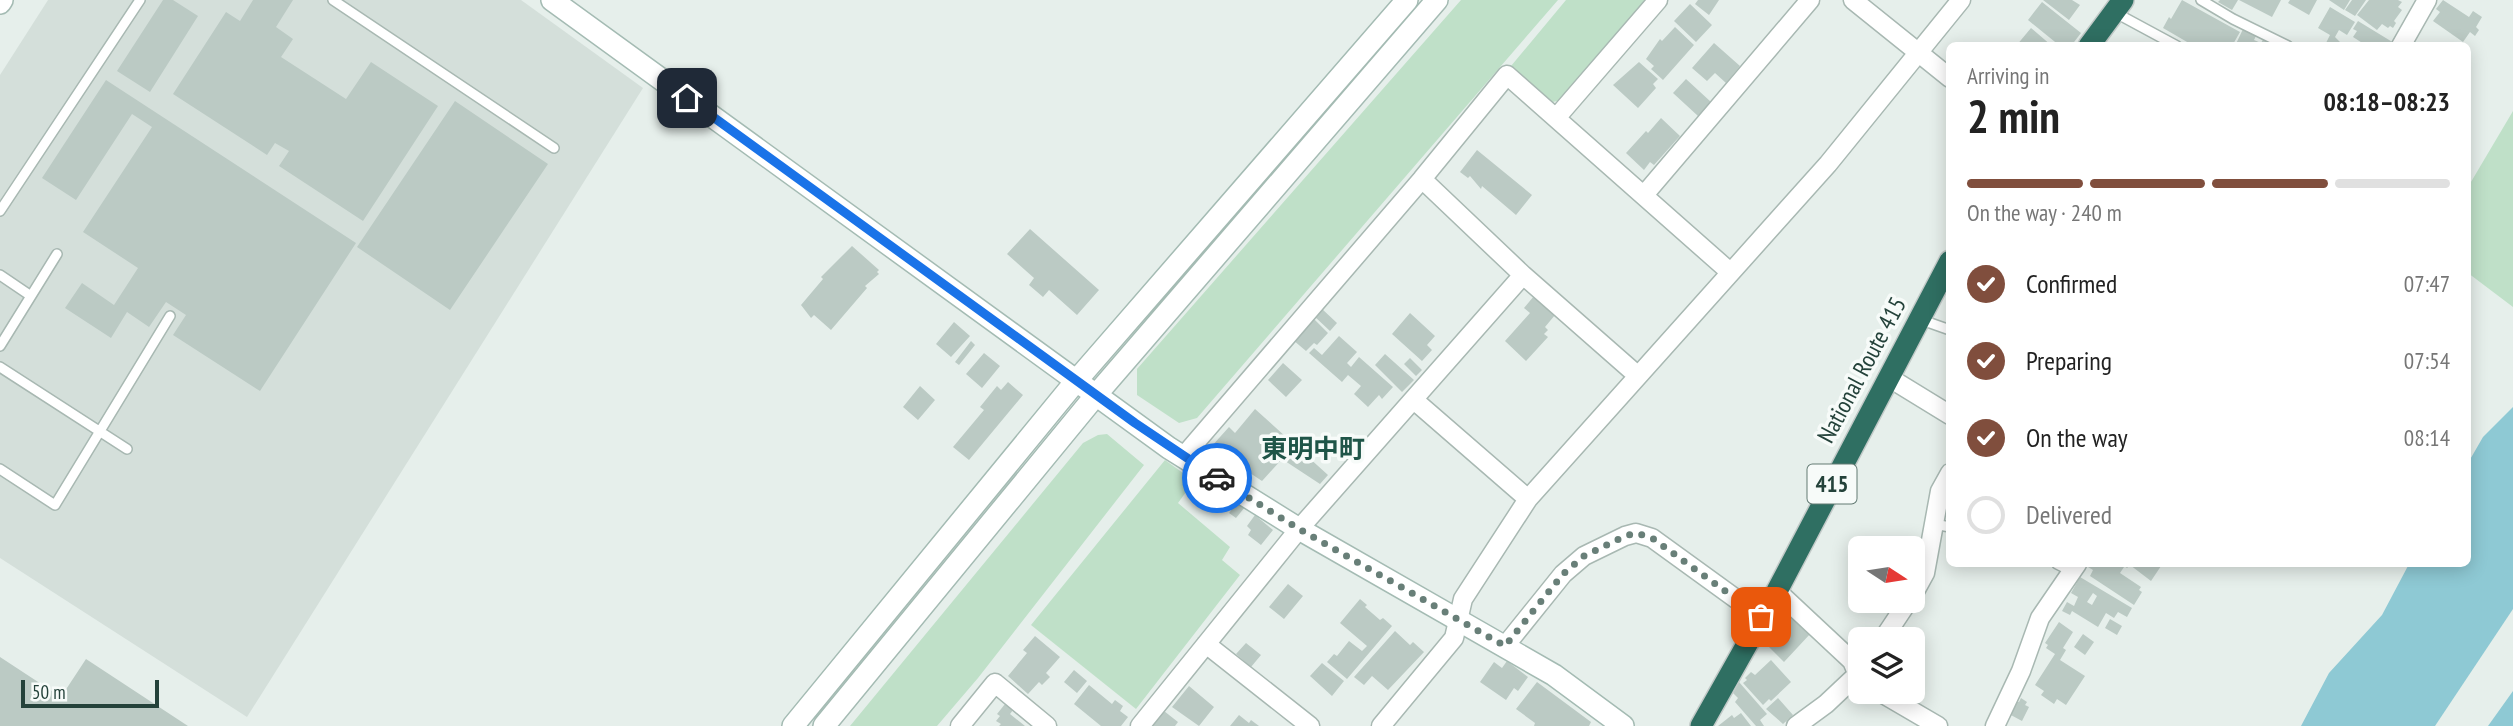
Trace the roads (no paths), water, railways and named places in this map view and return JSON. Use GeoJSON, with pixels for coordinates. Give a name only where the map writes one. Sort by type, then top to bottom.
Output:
{"type":"FeatureCollection","features":[{"type":"Feature","properties":{"kind":"highway"},"geometry":{"type":"LineString","coordinates":[[2092,42],[2119,6]]}},
{"type":"Feature","properties":{"kind":"highway","name":"National Route 415"},"geometry":{"type":"LineString","coordinates":[[1701,726],[1777,591],[1946,268]]}},
{"type":"Feature","properties":{"kind":"street"},"geometry":{"type":"LineString","coordinates":[[552,0],[1183,457],[1299,529],[1505,646],[1554,676],[1623,726]]}},
{"type":"Feature","properties":{"kind":"street"},"geometry":{"type":"LineString","coordinates":[[793,726],[1076,381],[1406,0]]}},
{"type":"Feature","properties":{"kind":"street"},"geometry":{"type":"LineString","coordinates":[[824,726],[1096,395],[1437,0]]}},
{"type":"Feature","properties":{"kind":"street"},"geometry":{"type":"LineString","coordinates":[[1556,118],[1658,0]]}},
{"type":"Feature","properties":{"kind":"street"},"geometry":{"type":"LineString","coordinates":[[1644,195],[1810,0]]}},
{"type":"Feature","properties":{"kind":"street"},"geometry":{"type":"LineString","coordinates":[[1853,0],[1932,64]]}},
{"type":"Feature","properties":{"kind":"street"},"geometry":{"type":"LineString","coordinates":[[1381,726],[1454,638],[1463,599],[1528,499],[1637,374],[1828,164],[1932,64],[1961,0]]}},
{"type":"Feature","properties":{"kind":"street"},"geometry":{"type":"LineString","coordinates":[[2403,42],[2419,3]]}},
{"type":"Feature","properties":{"kind":"street"},"geometry":{"type":"LineString","coordinates":[[1183,457],[1507,75],[1730,271]]}},
{"type":"Feature","properties":{"kind":"street"},"geometry":{"type":"LineString","coordinates":[[1422,178],[1523,275],[1637,374]]}},
{"type":"Feature","properties":{"kind":"street"},"geometry":{"type":"LineString","coordinates":[[1140,726],[1299,529],[1523,275]]}},
{"type":"Feature","properties":{"kind":"street"},"geometry":{"type":"LineString","coordinates":[[1888,377],[1946,413]]}},
{"type":"Feature","properties":{"kind":"street"},"geometry":{"type":"LineString","coordinates":[[1414,400],[1528,499]]}},
{"type":"Feature","properties":{"kind":"street"},"geometry":{"type":"LineString","coordinates":[[1925,573],[1942,526],[1940,491],[1946,480]]}},
{"type":"Feature","properties":{"kind":"street"},"geometry":{"type":"LineString","coordinates":[[1505,646],[1563,574],[1584,556],[1636,533],[1652,538],[1761,617]]}},
{"type":"Feature","properties":{"kind":"street"},"geometry":{"type":"LineString","coordinates":[[1995,726],[2021,671],[2040,618],[2067,567]]}},
{"type":"Feature","properties":{"kind":"street"},"geometry":{"type":"LineString","coordinates":[[1777,591],[1848,658]]}},
{"type":"Feature","properties":{"kind":"street"},"geometry":{"type":"LineString","coordinates":[[1206,643],[1310,726]]}},
{"type":"Feature","properties":{"kind":"street"},"geometry":{"type":"LineString","coordinates":[[960,726],[995,683],[1047,726]]}},
{"type":"Feature","properties":{"kind":"street"},"geometry":{"type":"LineString","coordinates":[[1796,726],[1848,685]]}},
{"type":"Feature","properties":{"kind":"street"},"geometry":{"type":"LineString","coordinates":[[1900,704],[1938,726]]}},
{"type":"Feature","properties":{"kind":"lane"},"geometry":{"type":"LineString","coordinates":[[0,211],[140,0]]}},
{"type":"Feature","properties":{"kind":"lane"},"geometry":{"type":"LineString","coordinates":[[333,0],[554,148]]}},
{"type":"Feature","properties":{"kind":"lane"},"geometry":{"type":"LineString","coordinates":[[2201,0],[2280,42]]}},
{"type":"Feature","properties":{"kind":"lane"},"geometry":{"type":"LineString","coordinates":[[2119,6],[2171,42]]}},
{"type":"Feature","properties":{"kind":"lane"},"geometry":{"type":"LineString","coordinates":[[0,346],[57,254]]}},
{"type":"Feature","properties":{"kind":"lane"},"geometry":{"type":"LineString","coordinates":[[0,275],[31,296]]}},
{"type":"Feature","properties":{"kind":"lane"},"geometry":{"type":"LineString","coordinates":[[0,469],[55,505],[170,316]]}},
{"type":"Feature","properties":{"kind":"lane"},"geometry":{"type":"LineString","coordinates":[[1919,318],[1946,328]]}},
{"type":"Feature","properties":{"kind":"lane"},"geometry":{"type":"LineString","coordinates":[[0,367],[127,449]]}},
{"type":"Feature","properties":{"kind":"water"},"geometry":{"type":"Polygon","coordinates":[[[2513,407],[2513,726],[2301,726],[2329,673],[2382,615],[2407,567],[2471,567],[2471,458],[2483,437],[2513,407]]]}},
{"type":"Feature","properties":{"kind":"district","name":"東明中町"},"geometry":{"type":"Point","coordinates":[1313,449]}}]}
